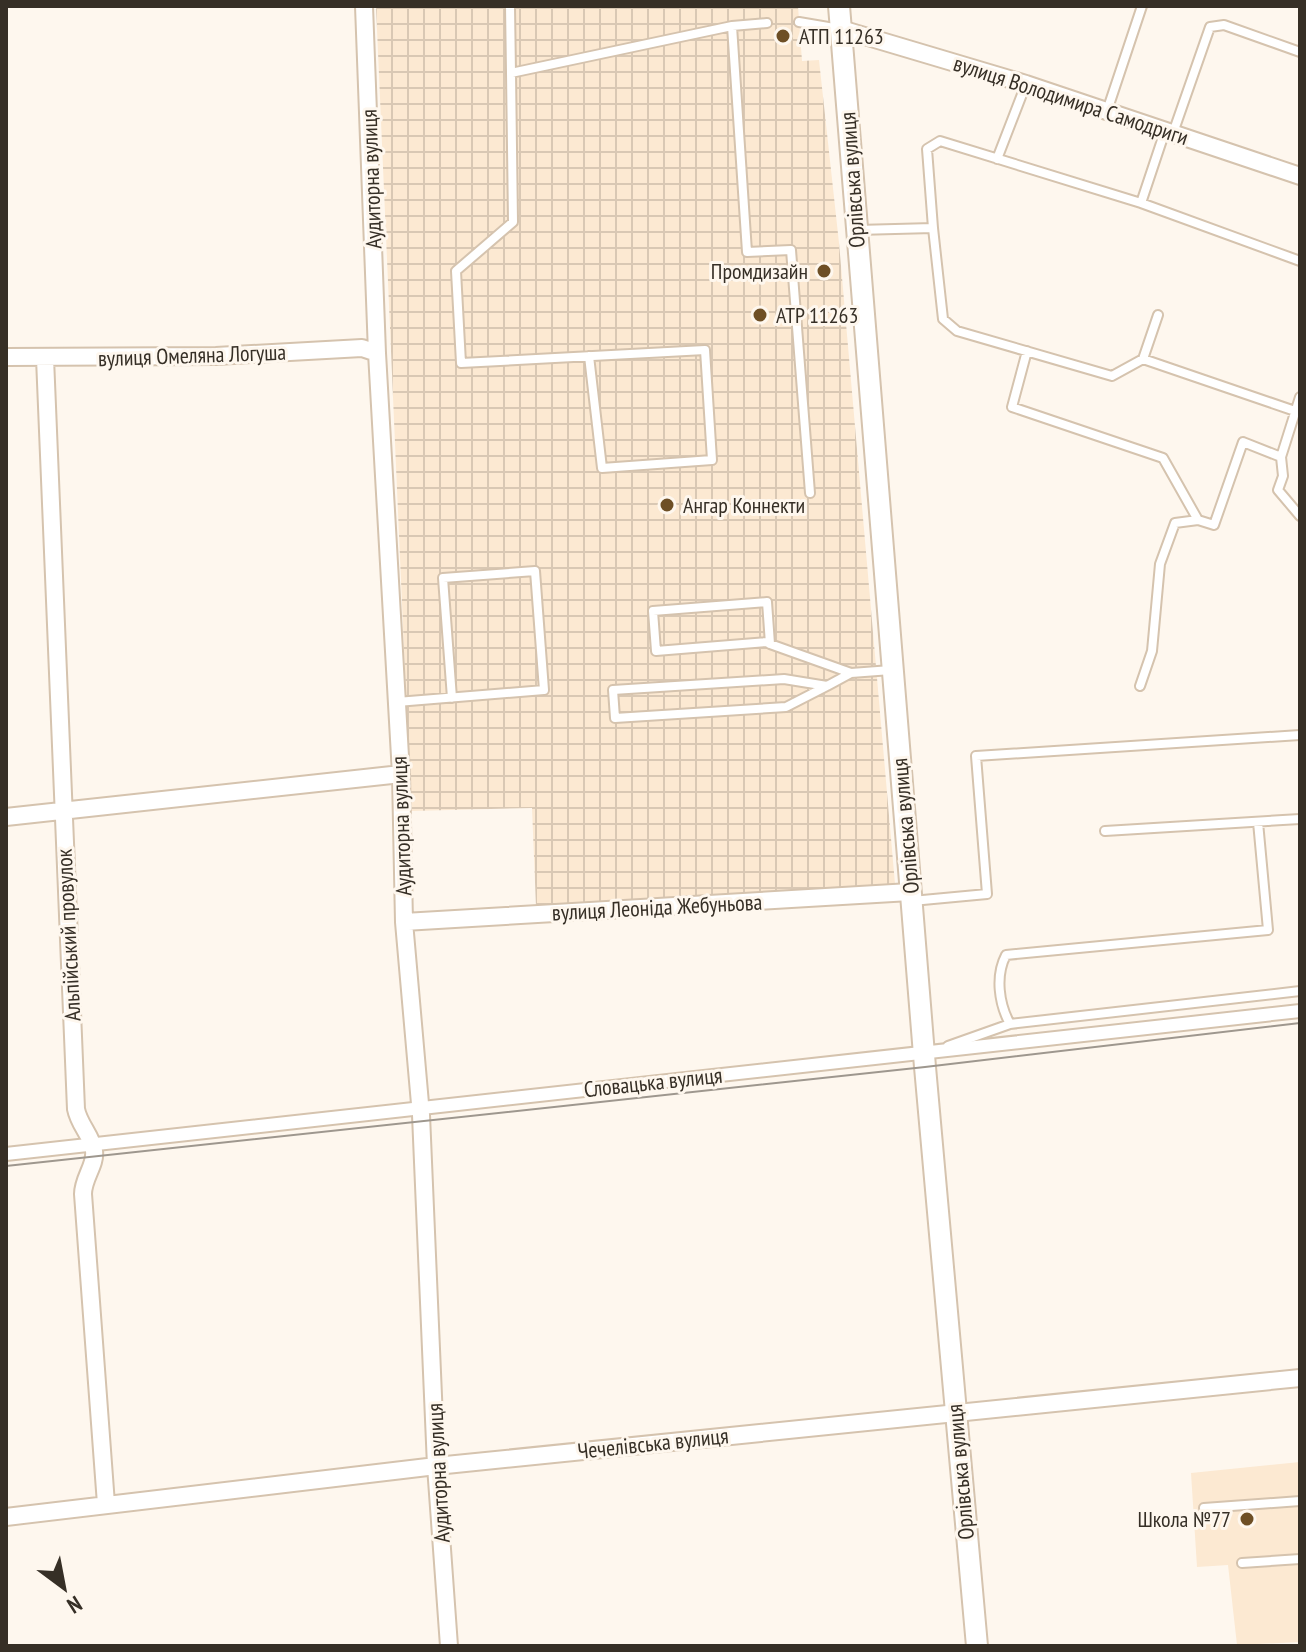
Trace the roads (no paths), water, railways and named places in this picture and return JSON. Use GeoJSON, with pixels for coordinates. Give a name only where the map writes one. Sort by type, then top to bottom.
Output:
{"type":"FeatureCollection","features":[{"type":"Feature","properties":{"kind":"street","name":"Аудиторна вулиця"},"geometry":{"type":"LineString","coordinates":[[364,6],[377,353],[401,774],[404,922],[420,1106],[436,1466],[449,1646]]}},
{"type":"Feature","properties":{"kind":"street","name":"Орлівська вулиця"},"geometry":{"type":"LineString","coordinates":[[839,6],[954,1411],[977,1646]]}},
{"type":"Feature","properties":{"kind":"street","name":"вулиця Володимира Самодриги"},"geometry":{"type":"LineString","coordinates":[[841,29],[1026,84],[1299,174]]}},
{"type":"Feature","properties":{"kind":"street","name":"вулиця Омеляна Логуша"},"geometry":{"type":"LineString","coordinates":[[6,357],[216,356],[362,348],[377,353]]}},
{"type":"Feature","properties":{"kind":"street","name":"Альпійський провулок"},"geometry":{"type":"LineString","coordinates":[[45,358],[76,1109],[78,1122],[92,1145]]}},
{"type":"Feature","properties":{"kind":"street"},"geometry":{"type":"LineString","coordinates":[[6,817],[401,774]]}},
{"type":"Feature","properties":{"kind":"street","name":"вулиця Леоніда Жебуньова"},"geometry":{"type":"LineString","coordinates":[[404,922],[911,896]]}},
{"type":"Feature","properties":{"kind":"street","name":"Словацька вулиця"},"geometry":{"type":"LineString","coordinates":[[6,1154],[1300,1011]]}},
{"type":"Feature","properties":{"kind":"street"},"geometry":{"type":"LineString","coordinates":[[92,1145],[94,1156],[83,1182],[83,1194],[106,1504]]}},
{"type":"Feature","properties":{"kind":"street","name":"Чечелівська вулиця"},"geometry":{"type":"LineString","coordinates":[[6,1517],[436,1466],[1300,1378]]}},
{"type":"Feature","properties":{"kind":"lane"},"geometry":{"type":"LineString","coordinates":[[510,6],[513,222],[456,271],[461,363],[589,356],[705,350],[712,460],[602,468],[589,356]]}},
{"type":"Feature","properties":{"kind":"lane"},"geometry":{"type":"LineString","coordinates":[[1107,111],[1142,6]]}},
{"type":"Feature","properties":{"kind":"lane"},"geometry":{"type":"LineString","coordinates":[[799,22],[841,29]]}},
{"type":"Feature","properties":{"kind":"lane"},"geometry":{"type":"LineString","coordinates":[[511,73],[732,26],[767,23]]}},
{"type":"Feature","properties":{"kind":"lane"},"geometry":{"type":"LineString","coordinates":[[1141,203],[1210,27],[1224,25],[1300,52]]}},
{"type":"Feature","properties":{"kind":"lane"},"geometry":{"type":"LineString","coordinates":[[732,26],[747,252],[791,250],[810,493]]}},
{"type":"Feature","properties":{"kind":"lane"},"geometry":{"type":"LineString","coordinates":[[997,159],[1026,84]]}},
{"type":"Feature","properties":{"kind":"lane"},"geometry":{"type":"LineString","coordinates":[[1158,315],[1143,359],[1112,376],[957,331],[943,319],[927,149],[940,141],[1141,203],[1300,261]]}},
{"type":"Feature","properties":{"kind":"lane"},"geometry":{"type":"LineString","coordinates":[[856,230],[933,228]]}},
{"type":"Feature","properties":{"kind":"lane"},"geometry":{"type":"LineString","coordinates":[[1027,351],[1012,407],[1163,458],[1198,520]]}},
{"type":"Feature","properties":{"kind":"lane"},"geometry":{"type":"LineString","coordinates":[[1143,359],[1295,411]]}},
{"type":"Feature","properties":{"kind":"lane"},"geometry":{"type":"LineString","coordinates":[[1300,397],[1281,457],[1283,476],[1278,490],[1300,516]]}},
{"type":"Feature","properties":{"kind":"lane"},"geometry":{"type":"LineString","coordinates":[[1140,686],[1152,651],[1160,564],[1175,523],[1198,520],[1214,525],[1243,442],[1281,457]]}},
{"type":"Feature","properties":{"kind":"lane"},"geometry":{"type":"LineString","coordinates":[[397,702],[452,698],[544,690],[535,571],[443,578],[452,698]]}},
{"type":"Feature","properties":{"kind":"lane"},"geometry":{"type":"LineString","coordinates":[[770,644],[767,602],[653,611],[656,651],[770,644],[851,673],[892,670]]}},
{"type":"Feature","properties":{"kind":"lane"},"geometry":{"type":"LineString","coordinates":[[827,686],[784,679],[613,690],[615,718],[786,707],[827,686],[851,673]]}},
{"type":"Feature","properties":{"kind":"lane"},"geometry":{"type":"LineString","coordinates":[[911,896],[987,894],[976,756],[1300,735]]}},
{"type":"Feature","properties":{"kind":"lane"},"geometry":{"type":"LineString","coordinates":[[1105,831],[1300,819]]}},
{"type":"Feature","properties":{"kind":"lane"},"geometry":{"type":"LineString","coordinates":[[1010,1024],[1003,1010],[999,968],[1006,955],[1268,930],[1258,822]]}},
{"type":"Feature","properties":{"kind":"lane"},"geometry":{"type":"LineString","coordinates":[[924,1054],[1010,1024],[1300,991]]}},
{"type":"Feature","properties":{"kind":"lane"},"geometry":{"type":"LineString","coordinates":[[1204,1508],[1300,1501]]}},
{"type":"Feature","properties":{"kind":"lane"},"geometry":{"type":"LineString","coordinates":[[1242,1563],[1300,1559]]}},
{"type":"Feature","properties":{"kind":"tram line"},"geometry":{"type":"LineString","coordinates":[[6,1166],[925,1067],[1300,1023]]}},
{"type":"Feature","properties":{"kind":"place","name":"АТП 11263"},"geometry":{"type":"Point","coordinates":[783,36]}},
{"type":"Feature","properties":{"kind":"place","name":"Промдизайн"},"geometry":{"type":"Point","coordinates":[824,271]}},
{"type":"Feature","properties":{"kind":"place","name":"ATP 11263"},"geometry":{"type":"Point","coordinates":[760,315]}},
{"type":"Feature","properties":{"kind":"place","name":"Ангар Коннекти"},"geometry":{"type":"Point","coordinates":[667,505]}},
{"type":"Feature","properties":{"kind":"place","name":"Школа №77"},"geometry":{"type":"Point","coordinates":[1247,1519]}}]}
